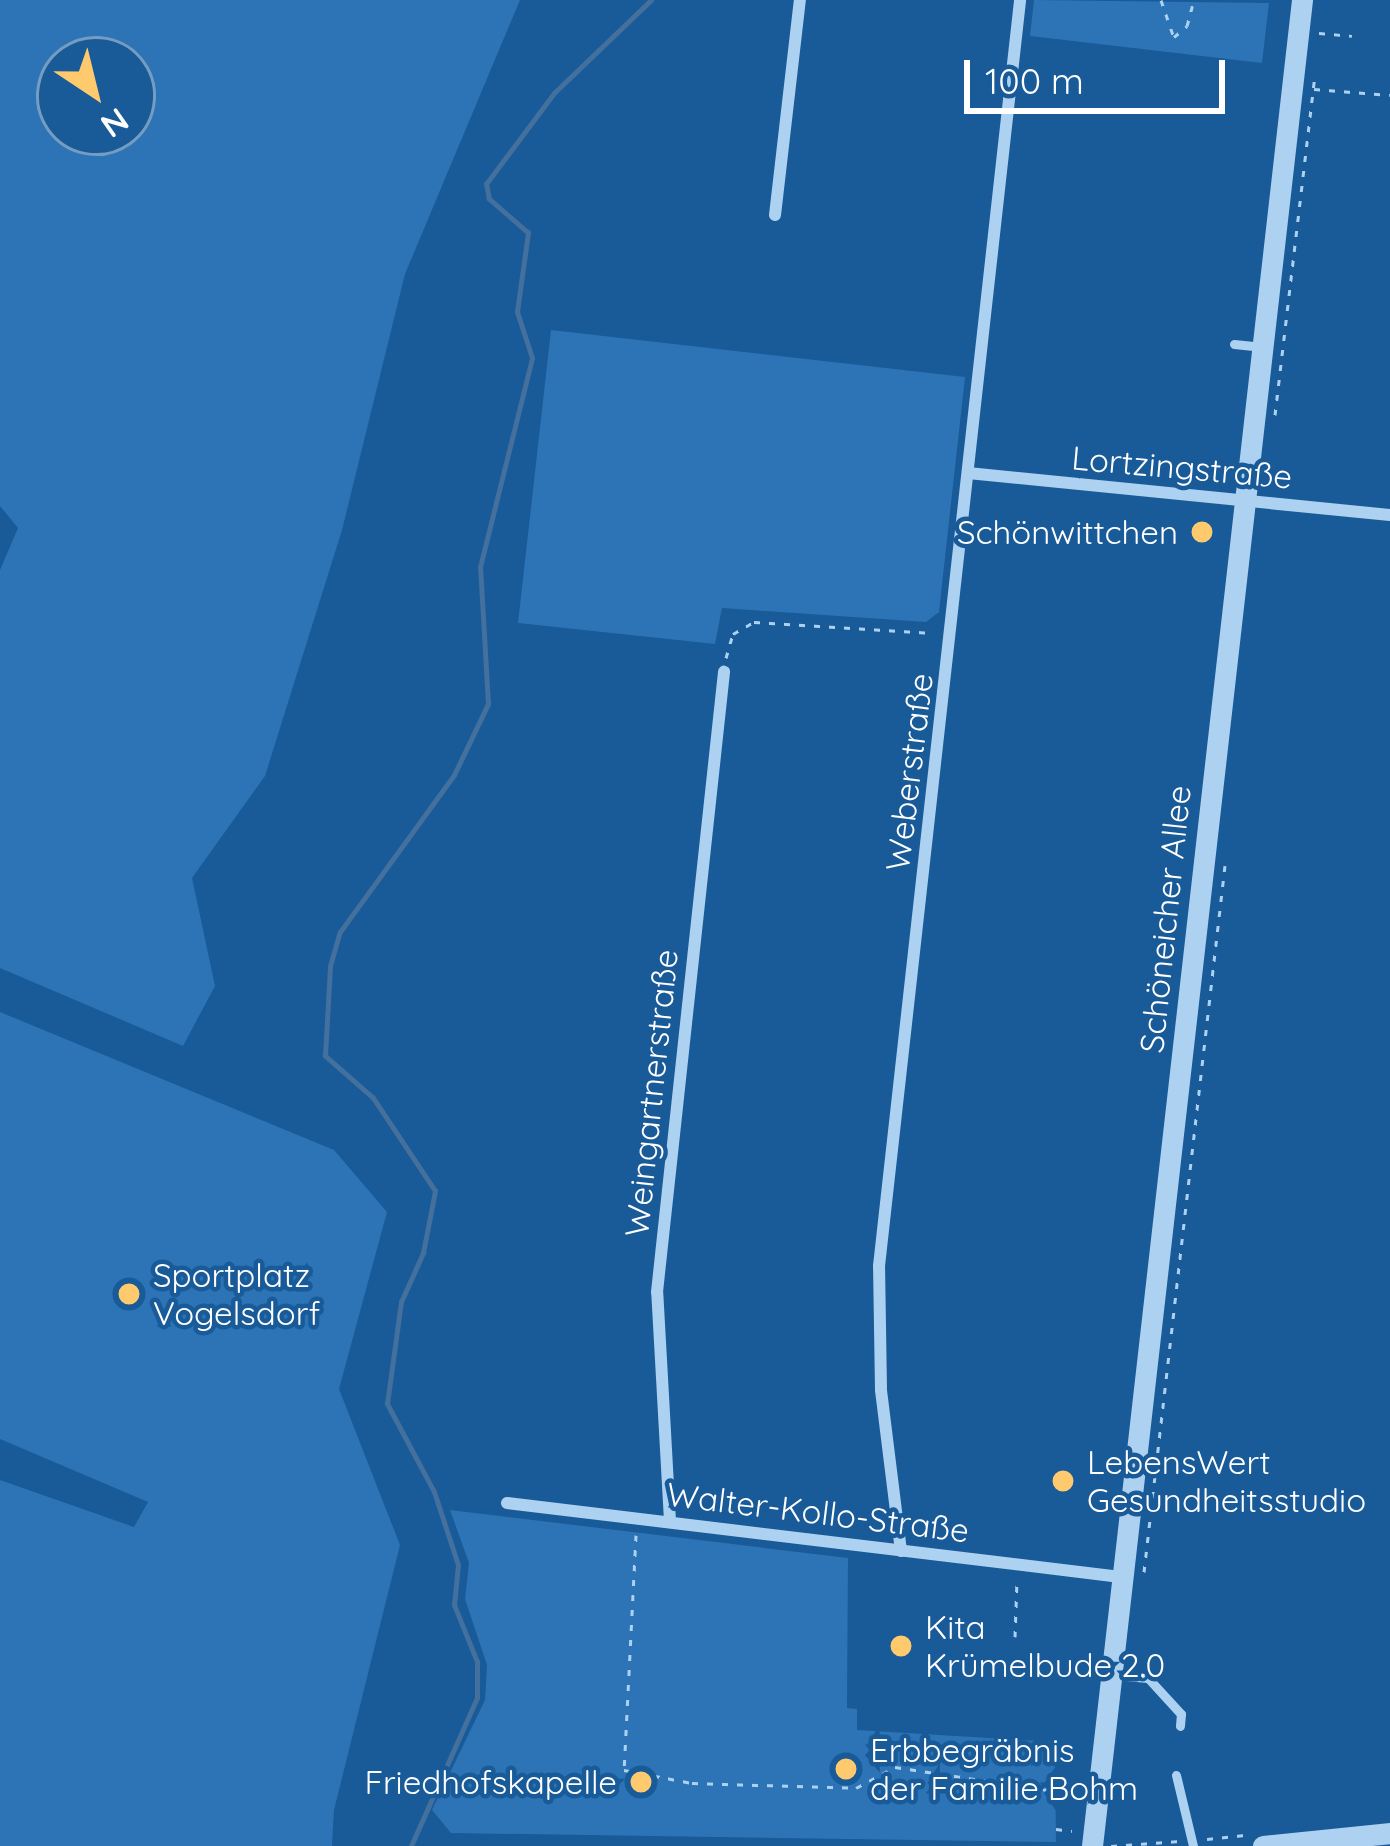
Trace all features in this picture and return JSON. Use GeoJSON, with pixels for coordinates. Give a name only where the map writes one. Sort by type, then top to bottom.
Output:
{"type":"FeatureCollection","features":[{"type":"Feature","properties":{"kind":"street"},"geometry":{"type":"LineString","coordinates":[[775,214],[800,0]]}},
{"type":"Feature","properties":{"kind":"street","name":"Weberstraße"},"geometry":{"type":"LineString","coordinates":[[901,1551],[881,1390],[879,1266],[1020,0]]}},
{"type":"Feature","properties":{"kind":"street","name":"Schöneicher Allee"},"geometry":{"type":"LineString","coordinates":[[1088,1839],[1248,503],[1302,0]]}},
{"type":"Feature","properties":{"kind":"street","name":"Lortzingstraße"},"geometry":{"type":"LineString","coordinates":[[968,472],[1390,515]]}},
{"type":"Feature","properties":{"kind":"street","name":"Weingartnerstraße"},"geometry":{"type":"LineString","coordinates":[[670,1521],[657,1292],[724,672]]}},
{"type":"Feature","properties":{"kind":"street","name":"Walter-Kollo-Straße"},"geometry":{"type":"LineString","coordinates":[[507,1503],[1121,1577]]}},
{"type":"Feature","properties":{"kind":"street"},"geometry":{"type":"LineString","coordinates":[[1264,1846],[1390,1833]]}},
{"type":"Feature","properties":{"kind":"lane"},"geometry":{"type":"LineString","coordinates":[[1234,344],[1264,347]]}},
{"type":"Feature","properties":{"kind":"lane"},"geometry":{"type":"LineString","coordinates":[[1111,1675],[1148,1678],[1181,1714],[1180,1726]]}},
{"type":"Feature","properties":{"kind":"lane"},"geometry":{"type":"LineString","coordinates":[[1176,1775],[1193,1846]]}},
{"type":"Feature","properties":{"kind":"path"},"geometry":{"type":"LineString","coordinates":[[1161,0],[1174,38],[1187,26],[1194,0]]}},
{"type":"Feature","properties":{"kind":"path"},"geometry":{"type":"LineString","coordinates":[[1273,426],[1321,16]]}},
{"type":"Feature","properties":{"kind":"path"},"geometry":{"type":"LineString","coordinates":[[1319,33],[1352,36]]}},
{"type":"Feature","properties":{"kind":"path"},"geometry":{"type":"LineString","coordinates":[[1314,89],[1390,94]]}},
{"type":"Feature","properties":{"kind":"path"},"geometry":{"type":"LineString","coordinates":[[724,672],[729,640],[754,622],[952,634]]}},
{"type":"Feature","properties":{"kind":"path"},"geometry":{"type":"LineString","coordinates":[[1144,1570],[1227,848]]}},
{"type":"Feature","properties":{"kind":"path"},"geometry":{"type":"LineString","coordinates":[[638,1517],[624,1770],[692,1783],[856,1788],[895,1767],[1054,1791]]}},
{"type":"Feature","properties":{"kind":"path"},"geometry":{"type":"LineString","coordinates":[[1015,1636],[1018,1574]]}},
{"type":"Feature","properties":{"kind":"path"},"geometry":{"type":"LineString","coordinates":[[1056,1829],[1088,1839]]}},
{"type":"Feature","properties":{"kind":"shaded area"},"geometry":{"type":"Polygon","coordinates":[[[0,0],[520,0],[405,274],[342,530],[265,776],[192,878],[215,986],[183,1046],[0,968],[0,570],[18,528],[0,506],[0,0]]]}},
{"type":"Feature","properties":{"kind":"shaded area"},"geometry":{"type":"Polygon","coordinates":[[[1034,0],[1269,3],[1262,63],[1030,36],[1034,0]]]}},
{"type":"Feature","properties":{"kind":"shaded area"},"geometry":{"type":"Polygon","coordinates":[[[551,330],[965,377],[939,612],[926,622],[722,608],[715,644],[518,623],[551,330]]]}},
{"type":"Feature","properties":{"kind":"shaded area"},"geometry":{"type":"Polygon","coordinates":[[[0,1012],[334,1150],[387,1212],[339,1389],[400,1545],[334,1810],[332,1846],[0,1846],[0,1480],[134,1527],[148,1502],[0,1439],[0,1012]]]}},
{"type":"Feature","properties":{"kind":"shaded area"},"geometry":{"type":"Polygon","coordinates":[[[450,1510],[848,1558],[847,1708],[857,1709],[857,1730],[1055,1742],[1056,1842],[451,1833],[432,1810],[485,1700],[487,1665],[465,1599],[469,1563],[450,1510]]]}},
{"type":"Feature","properties":{"kind":"waterway"},"geometry":{"type":"LineString","coordinates":[[411,1846],[477,1698],[477,1662],[454,1605],[458,1565],[434,1492],[387,1404],[401,1302],[423,1253],[435,1191],[373,1098],[325,1056],[330,966],[340,932],[454,775],[488,704],[480,567],[532,358],[517,312],[528,233],[489,199],[486,184],[554,93],[651,0]]}},
{"type":"Feature","properties":{"kind":"place","name":"Schönwittchen"},"geometry":{"type":"Point","coordinates":[1202,532]}},
{"type":"Feature","properties":{"kind":"place","name":"Sportplatz Vogelsdorf"},"geometry":{"type":"Point","coordinates":[129,1294]}},
{"type":"Feature","properties":{"kind":"place","name":"LebensWert Gesundheitsstudio"},"geometry":{"type":"Point","coordinates":[1063,1481]}},
{"type":"Feature","properties":{"kind":"place","name":"Kita Krümelbude 2.0"},"geometry":{"type":"Point","coordinates":[901,1646]}},
{"type":"Feature","properties":{"kind":"place","name":"Erbbegräbnis der Familie Bohm"},"geometry":{"type":"Point","coordinates":[846,1769]}},
{"type":"Feature","properties":{"kind":"place","name":"Friedhofskapelle"},"geometry":{"type":"Point","coordinates":[641,1782]}}]}
